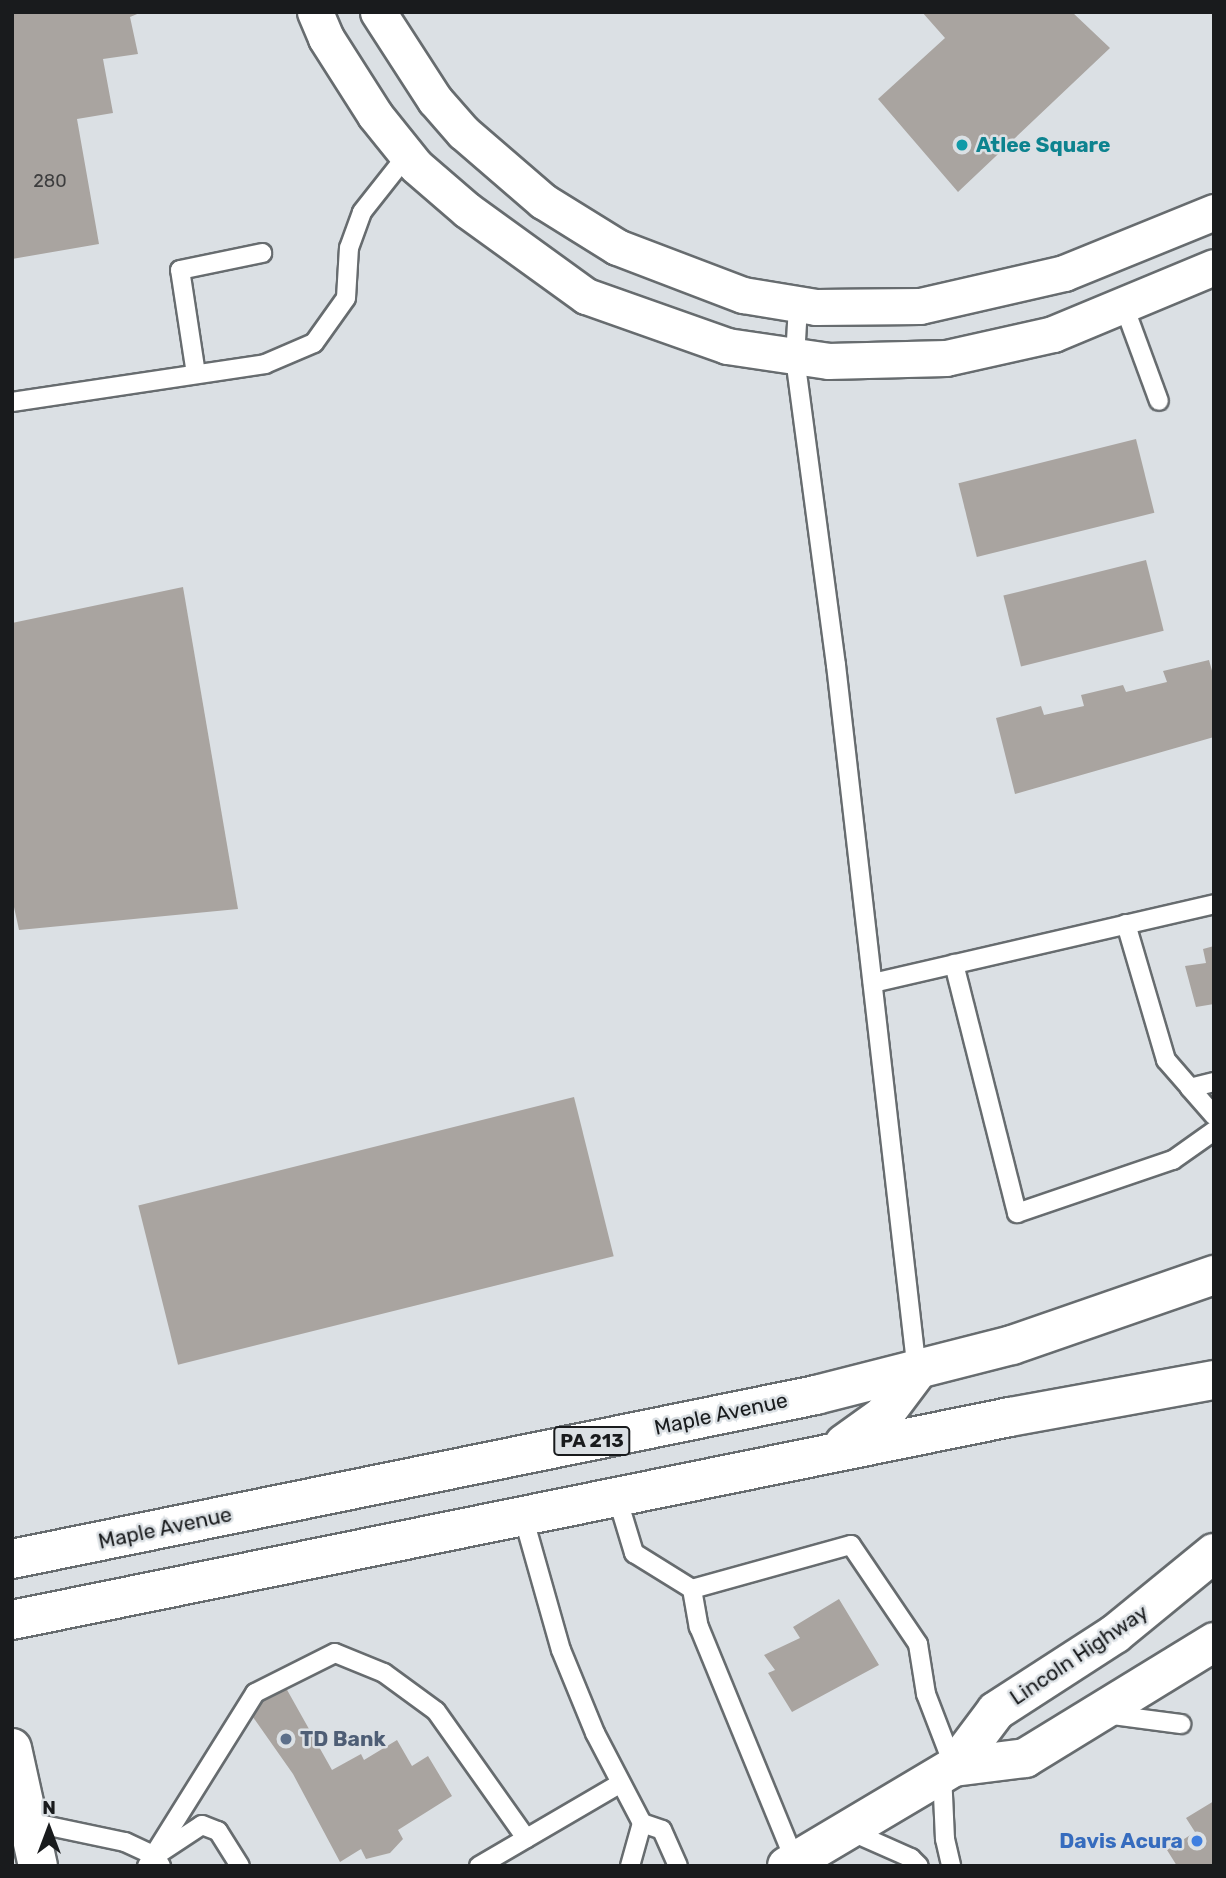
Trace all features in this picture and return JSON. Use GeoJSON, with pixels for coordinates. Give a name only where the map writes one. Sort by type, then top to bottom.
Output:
{"type":"FeatureCollection","features":[{"type":"Feature","properties":{"kind":"main road","name":"Maple Avenue"},"geometry":{"type":"LineString","coordinates":[[12,1559],[917,1371],[1095,1319],[1214,1275]]}},
{"type":"Feature","properties":{"kind":"main road"},"geometry":{"type":"LineString","coordinates":[[827,1454],[884,1415],[917,1371]]}},
{"type":"Feature","properties":{"kind":"main road"},"geometry":{"type":"LineString","coordinates":[[12,1620],[827,1454],[1214,1380]]}},
{"type":"Feature","properties":{"kind":"main road","name":"Lincoln Highway"},"geometry":{"type":"LineString","coordinates":[[791,1863],[948,1770],[996,1711],[1115,1634],[1214,1553]]}},
{"type":"Feature","properties":{"kind":"main road","name":"Lincoln Highway"},"geometry":{"type":"LineString","coordinates":[[948,1770],[1025,1758],[1214,1642]]}},
{"type":"Feature","properties":{"kind":"main road"},"geometry":{"type":"LineString","coordinates":[[12,1748],[20,1821],[38,1866]]}},
{"type":"Feature","properties":{"kind":"street"},"geometry":{"type":"LineString","coordinates":[[315,12],[326,38],[375,115],[407,155],[506,242],[586,296],[676,332],[795,358],[946,358],[1053,334],[1214,267]]}},
{"type":"Feature","properties":{"kind":"street"},"geometry":{"type":"LineString","coordinates":[[377,12],[435,100],[463,132],[543,201],[617,247],[743,295],[798,306],[920,306],[1018,287],[1214,212]]}},
{"type":"Feature","properties":{"kind":"lane"},"geometry":{"type":"LineString","coordinates":[[12,402],[265,364],[314,343],[346,298],[349,248],[362,212],[407,155]]}},
{"type":"Feature","properties":{"kind":"lane"},"geometry":{"type":"LineString","coordinates":[[196,374],[180,270],[262,253]]}},
{"type":"Feature","properties":{"kind":"lane"},"geometry":{"type":"LineString","coordinates":[[798,306],[795,358],[873,983],[917,1371]]}},
{"type":"Feature","properties":{"kind":"lane"},"geometry":{"type":"LineString","coordinates":[[1124,306],[1159,401]]}},
{"type":"Feature","properties":{"kind":"lane"},"geometry":{"type":"LineString","coordinates":[[873,983],[1214,904]]}},
{"type":"Feature","properties":{"kind":"lane"},"geometry":{"type":"LineString","coordinates":[[1126,924],[1166,1060],[1214,1115]]}},
{"type":"Feature","properties":{"kind":"lane"},"geometry":{"type":"LineString","coordinates":[[954,964],[1017,1213],[1173,1160],[1214,1132]]}},
{"type":"Feature","properties":{"kind":"lane"},"geometry":{"type":"LineString","coordinates":[[1190,1088],[1214,1082]]}},
{"type":"Feature","properties":{"kind":"lane"},"geometry":{"type":"LineString","coordinates":[[617,1497],[634,1553],[692,1590],[699,1627],[791,1863]]}},
{"type":"Feature","properties":{"kind":"lane"},"geometry":{"type":"LineString","coordinates":[[523,1516],[561,1650],[642,1823],[662,1830],[678,1866]]}},
{"type":"Feature","properties":{"kind":"lane"},"geometry":{"type":"LineString","coordinates":[[692,1590],[851,1545],[918,1644],[926,1694],[948,1770],[945,1839],[951,1866]]}},
{"type":"Feature","properties":{"kind":"lane"},"geometry":{"type":"LineString","coordinates":[[154,1862],[255,1693],[335,1653],[384,1672],[436,1711],[526,1838]]}},
{"type":"Feature","properties":{"kind":"lane"},"geometry":{"type":"LineString","coordinates":[[1099,1713],[1181,1724]]}},
{"type":"Feature","properties":{"kind":"lane"},"geometry":{"type":"LineString","coordinates":[[479,1866],[621,1783]]}},
{"type":"Feature","properties":{"kind":"lane"},"geometry":{"type":"LineString","coordinates":[[20,1821],[125,1842],[154,1862]]}},
{"type":"Feature","properties":{"kind":"lane"},"geometry":{"type":"LineString","coordinates":[[629,1866],[642,1823]]}},
{"type":"Feature","properties":{"kind":"lane"},"geometry":{"type":"LineString","coordinates":[[154,1862],[202,1825],[218,1831],[240,1866]]}},
{"type":"Feature","properties":{"kind":"lane"},"geometry":{"type":"LineString","coordinates":[[847,1829],[911,1857],[919,1866]]}},
{"type":"Feature","properties":{"kind":"building"},"geometry":{"type":"Polygon","coordinates":[[[12,12],[142,12],[130,17],[138,54],[103,59],[113,113],[77,119],[99,244],[12,259],[12,12]]]}},
{"type":"Feature","properties":{"kind":"building","name":"Atlee Square"},"geometry":{"type":"Polygon","coordinates":[[[922,12],[1072,12],[1110,48],[958,192],[878,99],[945,38],[922,12]]]}},
{"type":"Feature","properties":{"kind":"building"},"geometry":{"type":"Polygon","coordinates":[[[1136,439],[1154,513],[977,557],[958,483],[1136,439]]]}},
{"type":"Feature","properties":{"kind":"building"},"geometry":{"type":"Polygon","coordinates":[[[1146,560],[1164,631],[1021,666],[1003,596],[1146,560]]]}},
{"type":"Feature","properties":{"kind":"building"},"geometry":{"type":"Polygon","coordinates":[[[183,587],[238,909],[19,930],[12,898],[12,623],[183,587]]]}},
{"type":"Feature","properties":{"kind":"building"},"geometry":{"type":"Polygon","coordinates":[[[1209,660],[1214,678],[1214,737],[1015,794],[996,718],[1041,706],[1044,715],[1084,706],[1081,695],[1123,685],[1126,692],[1167,682],[1163,671],[1209,660]]]}},
{"type":"Feature","properties":{"kind":"building"},"geometry":{"type":"Polygon","coordinates":[[[1214,946],[1214,1004],[1196,1007],[1185,966],[1206,963],[1203,949],[1214,946]]]}},
{"type":"Feature","properties":{"kind":"building"},"geometry":{"type":"Polygon","coordinates":[[[574,1097],[614,1256],[178,1365],[138,1206],[574,1097]]]}},
{"type":"Feature","properties":{"kind":"building"},"geometry":{"type":"Polygon","coordinates":[[[839,1599],[879,1665],[792,1712],[768,1673],[775,1670],[764,1655],[800,1638],[793,1627],[839,1599]]]}},
{"type":"Feature","properties":{"kind":"building"},"geometry":{"type":"Polygon","coordinates":[[[286,1688],[332,1770],[361,1754],[364,1760],[397,1740],[412,1766],[428,1756],[452,1796],[398,1830],[403,1839],[390,1853],[366,1859],[361,1849],[340,1862],[293,1774],[248,1710],[286,1688]]]}},
{"type":"Feature","properties":{"kind":"building","name":"Davis Acura"},"geometry":{"type":"Polygon","coordinates":[[[1214,1801],[1214,1866],[1177,1866],[1167,1850],[1195,1832],[1186,1818],[1214,1801]]]}},
{"type":"Feature","properties":{"kind":"place","name":"Atlee Square"},"geometry":{"type":"Point","coordinates":[962,145]}},
{"type":"Feature","properties":{"kind":"place","name":"TD Bank"},"geometry":{"type":"Point","coordinates":[286,1739]}},
{"type":"Feature","properties":{"kind":"place","name":"Davis Acura"},"geometry":{"type":"Point","coordinates":[1197,1841]}}]}
